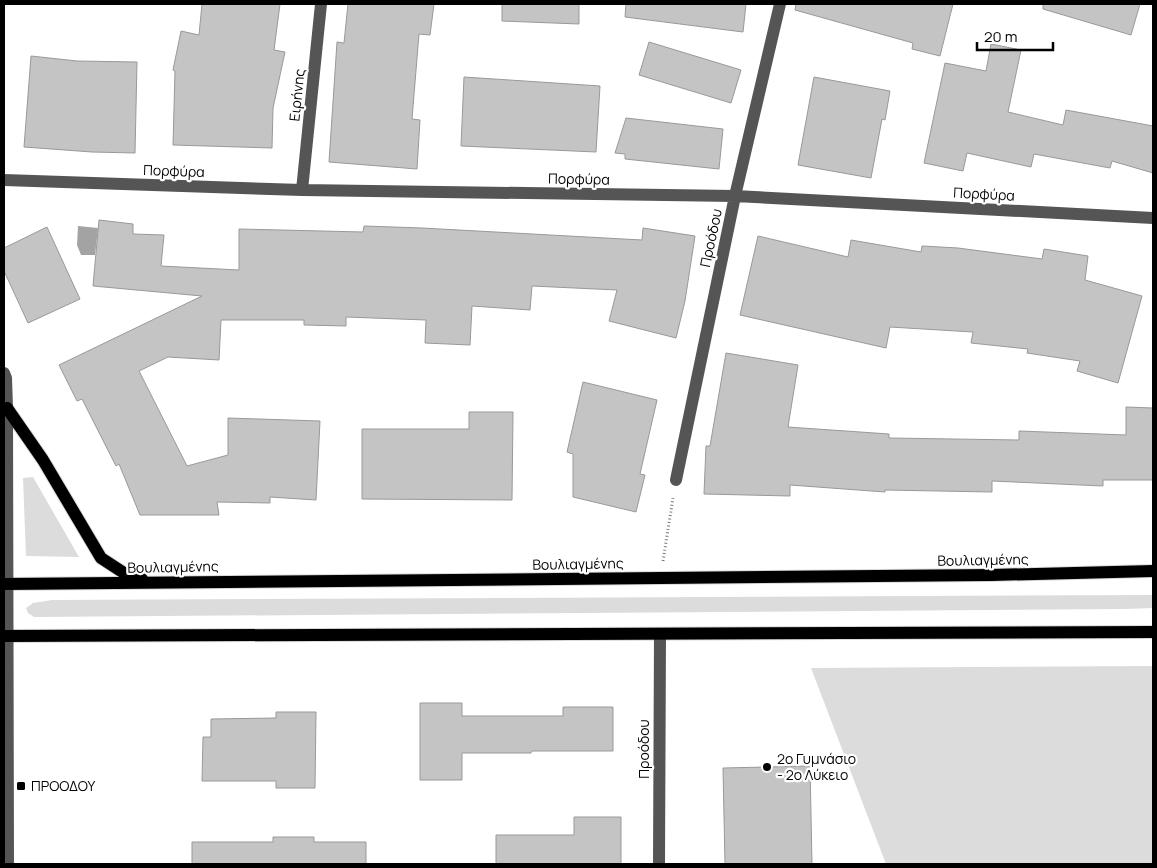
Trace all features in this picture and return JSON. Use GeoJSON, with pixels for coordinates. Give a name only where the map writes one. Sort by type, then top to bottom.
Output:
{"type":"FeatureCollection","features":[{"type":"Feature","properties":{"kind":"main road"},"geometry":{"type":"LineString","coordinates":[[7,408],[43,460],[101,558],[124,573],[154,582]]}},
{"type":"Feature","properties":{"kind":"main road","name":"Βουλιαγμένης"},"geometry":{"type":"LineString","coordinates":[[5,584],[991,575],[1153,571]]}},
{"type":"Feature","properties":{"kind":"main road"},"geometry":{"type":"LineString","coordinates":[[5,636],[1153,632]]}},
{"type":"Feature","properties":{"kind":"street","name":"Ειρήνης"},"geometry":{"type":"LineString","coordinates":[[302,190],[320,4]]}},
{"type":"Feature","properties":{"kind":"street","name":"Προόδου"},"geometry":{"type":"LineString","coordinates":[[676,480],[735,196],[780,4]]}},
{"type":"Feature","properties":{"kind":"street","name":"Πορφύρα"},"geometry":{"type":"LineString","coordinates":[[4,180],[302,190],[735,196],[1153,218]]}},
{"type":"Feature","properties":{"kind":"street"},"geometry":{"type":"LineString","coordinates":[[4,373],[6,378],[7,408],[5,636],[8,864]]}},
{"type":"Feature","properties":{"kind":"street","name":"Προόδου"},"geometry":{"type":"LineString","coordinates":[[659,864],[660,634]]}},
{"type":"Feature","properties":{"kind":"path"},"geometry":{"type":"LineString","coordinates":[[660,578],[676,480]]}},
{"type":"Feature","properties":{"kind":"shaded area"},"geometry":{"type":"Polygon","coordinates":[[[78,226],[98,228],[95,255],[81,255],[77,245],[78,226]]]}},
{"type":"Feature","properties":{"kind":"shaded area"},"geometry":{"type":"Polygon","coordinates":[[[33,477],[79,557],[26,556],[23,478],[33,477]]]}},
{"type":"Feature","properties":{"kind":"shaded area"},"geometry":{"type":"Polygon","coordinates":[[[1153,595],[1153,608],[1125,609],[34,617],[28,613],[26,608],[33,603],[52,600],[1153,595]]]}},
{"type":"Feature","properties":{"kind":"shaded area"},"geometry":{"type":"Polygon","coordinates":[[[1153,666],[1153,864],[886,864],[811,668],[1153,666]]]}},
{"type":"Feature","properties":{"kind":"building"},"geometry":{"type":"Polygon","coordinates":[[[202,4],[280,4],[274,50],[285,52],[273,108],[272,148],[173,145],[175,71],[173,70],[181,31],[199,35],[202,4]]]}},
{"type":"Feature","properties":{"kind":"building"},"geometry":{"type":"Polygon","coordinates":[[[348,4],[434,4],[430,35],[419,34],[412,119],[420,120],[417,169],[329,162],[337,42],[344,43],[348,4]]]}},
{"type":"Feature","properties":{"kind":"building"},"geometry":{"type":"Polygon","coordinates":[[[502,4],[579,4],[579,24],[502,21],[502,4]]]}},
{"type":"Feature","properties":{"kind":"building"},"geometry":{"type":"Polygon","coordinates":[[[626,4],[746,4],[743,32],[625,17],[626,4]]]}},
{"type":"Feature","properties":{"kind":"building"},"geometry":{"type":"Polygon","coordinates":[[[796,4],[953,4],[940,56],[912,49],[913,43],[795,10],[796,4]]]}},
{"type":"Feature","properties":{"kind":"building"},"geometry":{"type":"Polygon","coordinates":[[[1043,4],[1140,4],[1131,35],[1043,9],[1043,4]]]}},
{"type":"Feature","properties":{"kind":"building"},"geometry":{"type":"Polygon","coordinates":[[[649,42],[741,70],[731,103],[639,75],[649,42]]]}},
{"type":"Feature","properties":{"kind":"building"},"geometry":{"type":"Polygon","coordinates":[[[991,44],[1021,50],[1008,112],[1063,125],[1066,110],[1153,126],[1153,173],[1112,161],[1110,168],[1034,154],[1031,167],[967,153],[963,171],[924,163],[945,63],[986,71],[991,44]]]}},
{"type":"Feature","properties":{"kind":"building"},"geometry":{"type":"Polygon","coordinates":[[[31,56],[77,61],[137,62],[135,153],[24,147],[31,56]]]}},
{"type":"Feature","properties":{"kind":"building"},"geometry":{"type":"Polygon","coordinates":[[[464,77],[600,86],[596,152],[461,146],[464,77]]]}},
{"type":"Feature","properties":{"kind":"building"},"geometry":{"type":"Polygon","coordinates":[[[814,77],[890,91],[885,120],[882,119],[871,178],[798,165],[814,77]]]}},
{"type":"Feature","properties":{"kind":"building"},"geometry":{"type":"Polygon","coordinates":[[[626,118],[723,129],[719,169],[625,159],[625,154],[615,153],[626,118]]]}},
{"type":"Feature","properties":{"kind":"building"},"geometry":{"type":"Polygon","coordinates":[[[99,220],[133,224],[133,234],[164,235],[161,266],[239,270],[239,229],[363,232],[364,226],[642,240],[643,228],[695,236],[685,301],[676,338],[609,321],[617,290],[532,286],[530,310],[472,306],[470,345],[425,343],[426,320],[346,317],[346,326],[304,325],[304,320],[221,320],[219,360],[168,357],[139,371],[187,466],[228,455],[228,418],[320,421],[316,500],[270,497],[270,503],[217,502],[219,515],[140,515],[119,464],[116,466],[82,399],[77,401],[59,365],[202,296],[93,286],[99,220]]]}},
{"type":"Feature","properties":{"kind":"building"},"geometry":{"type":"Polygon","coordinates":[[[47,227],[80,299],[28,323],[4,271],[4,248],[47,227]]]}},
{"type":"Feature","properties":{"kind":"building"},"geometry":{"type":"Polygon","coordinates":[[[758,236],[848,257],[851,240],[921,252],[922,246],[958,248],[1042,259],[1044,249],[1088,256],[1085,280],[1142,296],[1118,383],[1077,371],[1080,361],[1027,353],[1028,349],[971,343],[973,332],[890,327],[886,348],[740,315],[758,236]]]}},
{"type":"Feature","properties":{"kind":"building"},"geometry":{"type":"Polygon","coordinates":[[[726,353],[798,365],[788,427],[889,434],[889,438],[1019,440],[1019,431],[1126,435],[1126,407],[1153,408],[1153,480],[1103,480],[1103,486],[992,481],[992,492],[885,490],[885,492],[790,485],[790,496],[704,494],[706,446],[710,446],[726,353]]]}},
{"type":"Feature","properties":{"kind":"building"},"geometry":{"type":"Polygon","coordinates":[[[583,382],[657,400],[640,474],[645,475],[636,512],[573,497],[573,454],[567,452],[583,382]]]}},
{"type":"Feature","properties":{"kind":"building"},"geometry":{"type":"Polygon","coordinates":[[[469,412],[513,412],[512,500],[362,499],[362,429],[469,429],[469,412]]]}},
{"type":"Feature","properties":{"kind":"building"},"geometry":{"type":"Polygon","coordinates":[[[420,703],[462,703],[462,716],[563,716],[563,707],[613,707],[613,751],[462,753],[462,780],[420,780],[420,703]]]}},
{"type":"Feature","properties":{"kind":"building"},"geometry":{"type":"Polygon","coordinates":[[[276,712],[316,712],[315,788],[276,788],[276,781],[202,781],[203,737],[211,737],[211,719],[276,718],[276,712]]]}},
{"type":"Feature","properties":{"kind":"building"},"geometry":{"type":"Polygon","coordinates":[[[810,766],[812,864],[725,864],[723,768],[810,766]]]}},
{"type":"Feature","properties":{"kind":"building"},"geometry":{"type":"Polygon","coordinates":[[[574,817],[621,817],[621,864],[496,864],[496,835],[574,835],[574,817]]]}},
{"type":"Feature","properties":{"kind":"building"},"geometry":{"type":"Polygon","coordinates":[[[273,837],[314,837],[314,842],[366,842],[366,864],[192,864],[192,842],[273,842],[273,837]]]}},
{"type":"Feature","properties":{"kind":"place","name":"2ο Γυμνάσιο - 2ο Λύκειο"},"geometry":{"type":"Point","coordinates":[767,767]}},
{"type":"Feature","properties":{"kind":"place","name":"ΠΡΟΟΔΟΥ"},"geometry":{"type":"Point","coordinates":[21,786]}}]}
